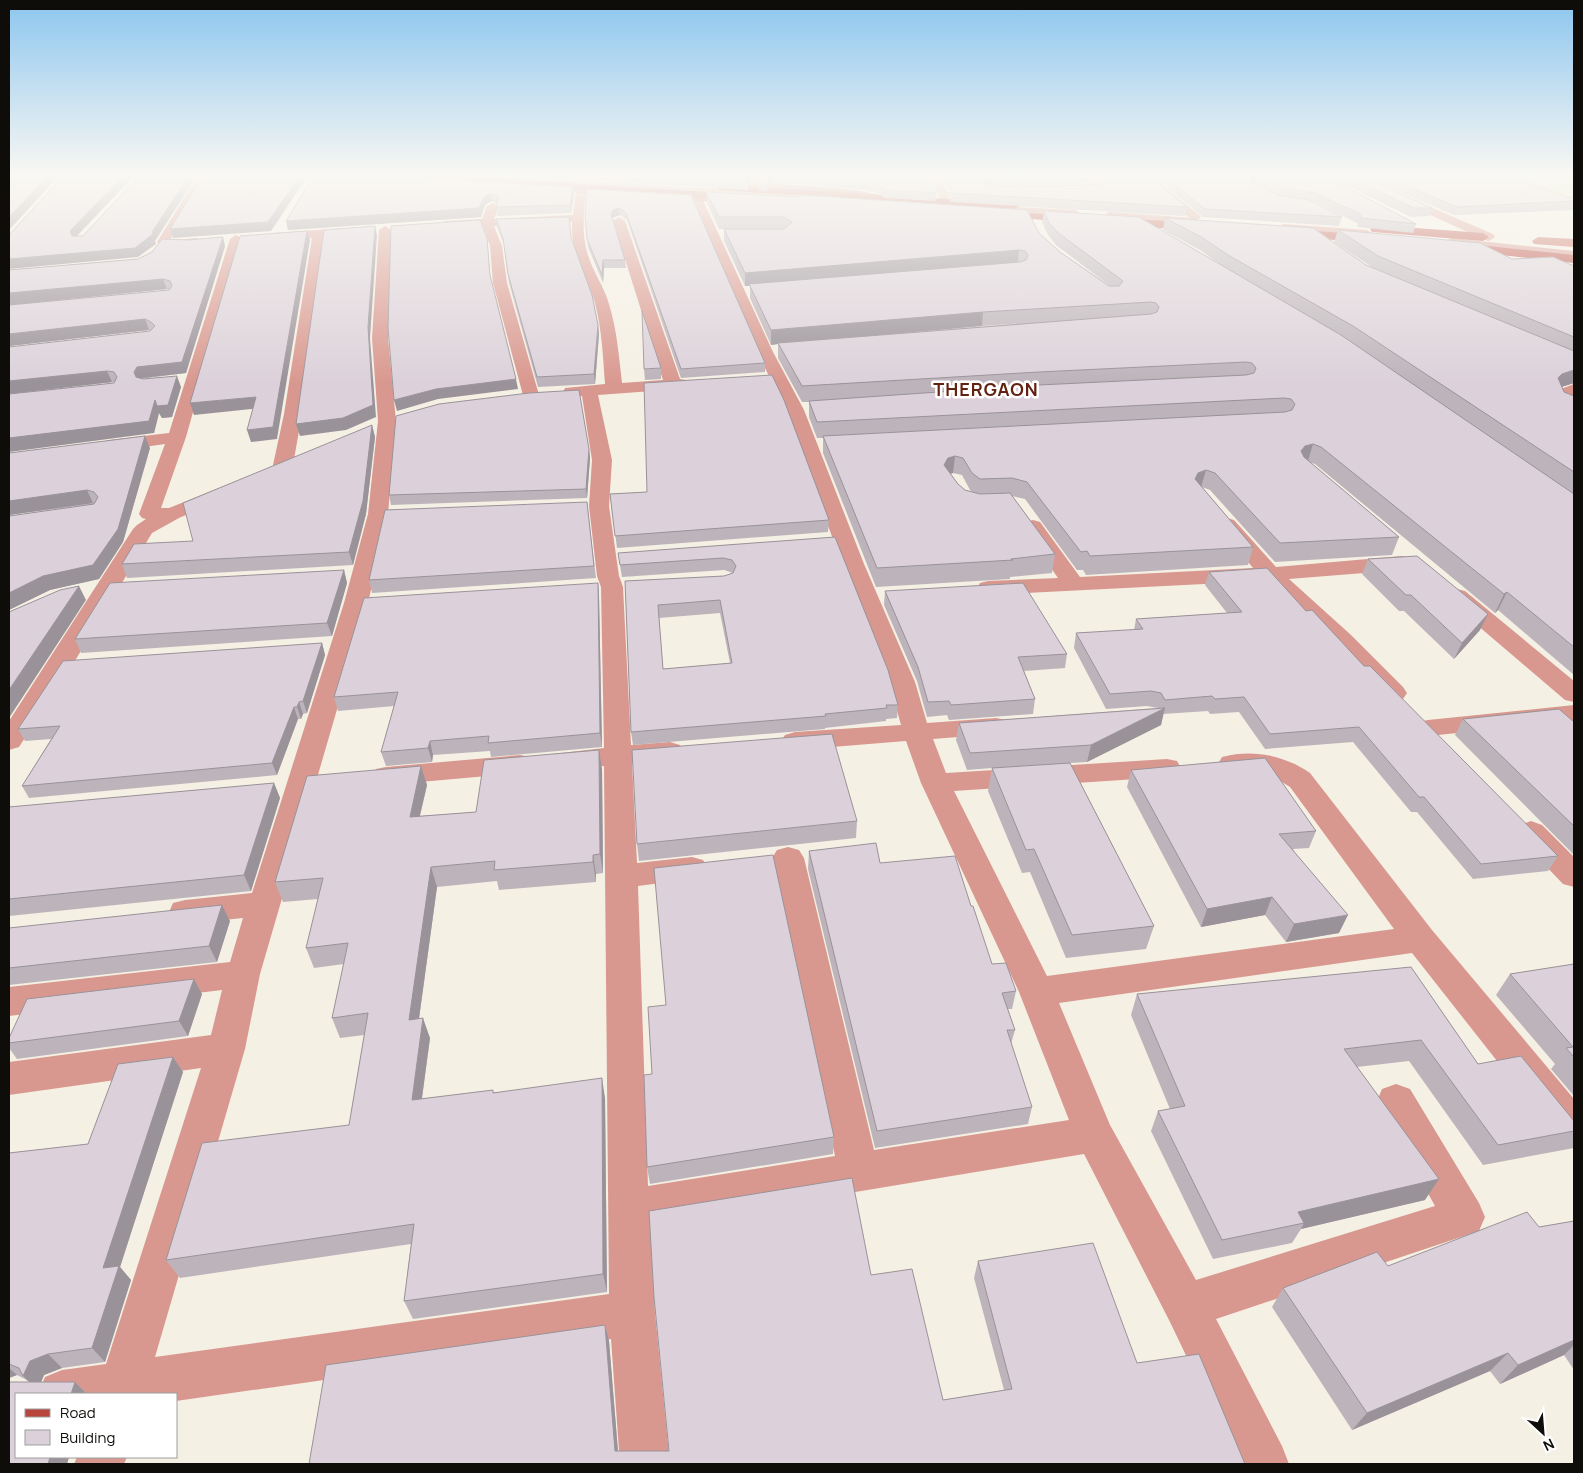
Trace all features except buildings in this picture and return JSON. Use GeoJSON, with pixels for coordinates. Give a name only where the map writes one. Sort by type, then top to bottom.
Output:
{"type":"FeatureCollection","features":[{"type":"Feature","properties":{"kind":"main road"},"geometry":{"type":"LineString","coordinates":[[1436,246],[1544,256]]}},
{"type":"Feature","properties":{"kind":"street"},"geometry":{"type":"LineString","coordinates":[[172,514],[149,514],[177,437],[185,380],[241,246]]}},
{"type":"Feature","properties":{"kind":"street"},"geometry":{"type":"LineString","coordinates":[[266,473],[292,462],[293,414],[317,246]]}},
{"type":"Feature","properties":{"kind":"street"},"geometry":{"type":"LineString","coordinates":[[121,1390],[226,1049],[243,974],[263,904],[302,784],[333,646],[360,588],[388,514],[386,422],[380,338],[388,246]]}},
{"type":"Feature","properties":{"kind":"street"},"geometry":{"type":"LineString","coordinates":[[496,246],[521,396],[692,383]]}},
{"type":"Feature","properties":{"kind":"street"},"geometry":{"type":"LineString","coordinates":[[580,246],[584,261],[599,293],[609,337],[601,389],[602,460],[589,507],[613,574],[622,876],[628,1209],[632,1313],[645,1464]]}},
{"type":"Feature","properties":{"kind":"street"},"geometry":{"type":"LineString","coordinates":[[627,246],[673,384]]}},
{"type":"Feature","properties":{"kind":"street"},"geometry":{"type":"LineString","coordinates":[[724,246],[748,292],[775,351],[770,378],[804,410],[808,446],[834,541],[877,596],[916,731],[935,783],[1037,992],[1094,1134],[1186,1306],[1264,1464]]}},
{"type":"Feature","properties":{"kind":"street"},"geometry":{"type":"LineString","coordinates":[[1330,246],[1338,251]]}},
{"type":"Feature","properties":{"kind":"street"},"geometry":{"type":"LineString","coordinates":[[1529,254],[1572,264]]}},
{"type":"Feature","properties":{"kind":"street"},"geometry":{"type":"LineString","coordinates":[[1544,256],[1572,264]]}},
{"type":"Feature","properties":{"kind":"street"},"geometry":{"type":"LineString","coordinates":[[1574,389],[1562,395],[1564,402],[1574,408]]}},
{"type":"Feature","properties":{"kind":"street"},"geometry":{"type":"LineString","coordinates":[[88,448],[177,437]]}},
{"type":"Feature","properties":{"kind":"street"},"geometry":{"type":"LineString","coordinates":[[808,446],[828,445]]}},
{"type":"Feature","properties":{"kind":"street"},"geometry":{"type":"LineString","coordinates":[[9,740],[60,664],[144,529],[172,514],[232,488]]}},
{"type":"Feature","properties":{"kind":"street"},"geometry":{"type":"LineString","coordinates":[[1214,509],[1270,574],[1342,640],[1447,747]]}},
{"type":"Feature","properties":{"kind":"street"},"geometry":{"type":"LineString","coordinates":[[1021,510],[1074,584]]}},
{"type":"Feature","properties":{"kind":"street"},"geometry":{"type":"LineString","coordinates":[[1394,543],[1574,694]]}},
{"type":"Feature","properties":{"kind":"street"},"geometry":{"type":"LineString","coordinates":[[967,590],[1270,574],[1426,570]]}},
{"type":"Feature","properties":{"kind":"street"},"geometry":{"type":"LineString","coordinates":[[82,590],[136,586]]}},
{"type":"Feature","properties":{"kind":"street"},"geometry":{"type":"LineString","coordinates":[[60,664],[89,662]]}},
{"type":"Feature","properties":{"kind":"street"},"geometry":{"type":"LineString","coordinates":[[1417,717],[1574,713]]}},
{"type":"Feature","properties":{"kind":"street"},"geometry":{"type":"LineString","coordinates":[[766,744],[1021,724]]}},
{"type":"Feature","properties":{"kind":"street"},"geometry":{"type":"LineString","coordinates":[[361,779],[696,749]]}},
{"type":"Feature","properties":{"kind":"street"},"geometry":{"type":"LineString","coordinates":[[935,783],[1263,762],[1284,768],[1300,780],[1420,939],[1574,1128]]}},
{"type":"Feature","properties":{"kind":"street"},"geometry":{"type":"LineString","coordinates":[[1514,815],[1574,876]]}},
{"type":"Feature","properties":{"kind":"street"},"geometry":{"type":"LineString","coordinates":[[788,858],[859,1172]]}},
{"type":"Feature","properties":{"kind":"street"},"geometry":{"type":"LineString","coordinates":[[622,876],[720,865]]}},
{"type":"Feature","properties":{"kind":"street"},"geometry":{"type":"LineString","coordinates":[[156,915],[263,904]]}},
{"type":"Feature","properties":{"kind":"street"},"geometry":{"type":"LineString","coordinates":[[1037,992],[1420,939]]}},
{"type":"Feature","properties":{"kind":"street"},"geometry":{"type":"LineString","coordinates":[[9,1001],[243,974]]}},
{"type":"Feature","properties":{"kind":"street"},"geometry":{"type":"LineString","coordinates":[[9,1078],[226,1049]]}},
{"type":"Feature","properties":{"kind":"street"},"geometry":{"type":"LineString","coordinates":[[1186,1306],[1464,1217],[1396,1101]]}},
{"type":"Feature","properties":{"kind":"street"},"geometry":{"type":"LineString","coordinates":[[628,1209],[1094,1134]]}},
{"type":"Feature","properties":{"kind":"street"},"geometry":{"type":"LineString","coordinates":[[77,1393],[121,1390],[632,1313]]}},
{"type":"Feature","properties":{"kind":"lane"},"geometry":{"type":"LineString","coordinates":[[1483,246],[1574,254]]}},
{"type":"Feature","properties":{"kind":"district","name":"THERGAON"},"geometry":{"type":"Point","coordinates":[986,389]}}]}
